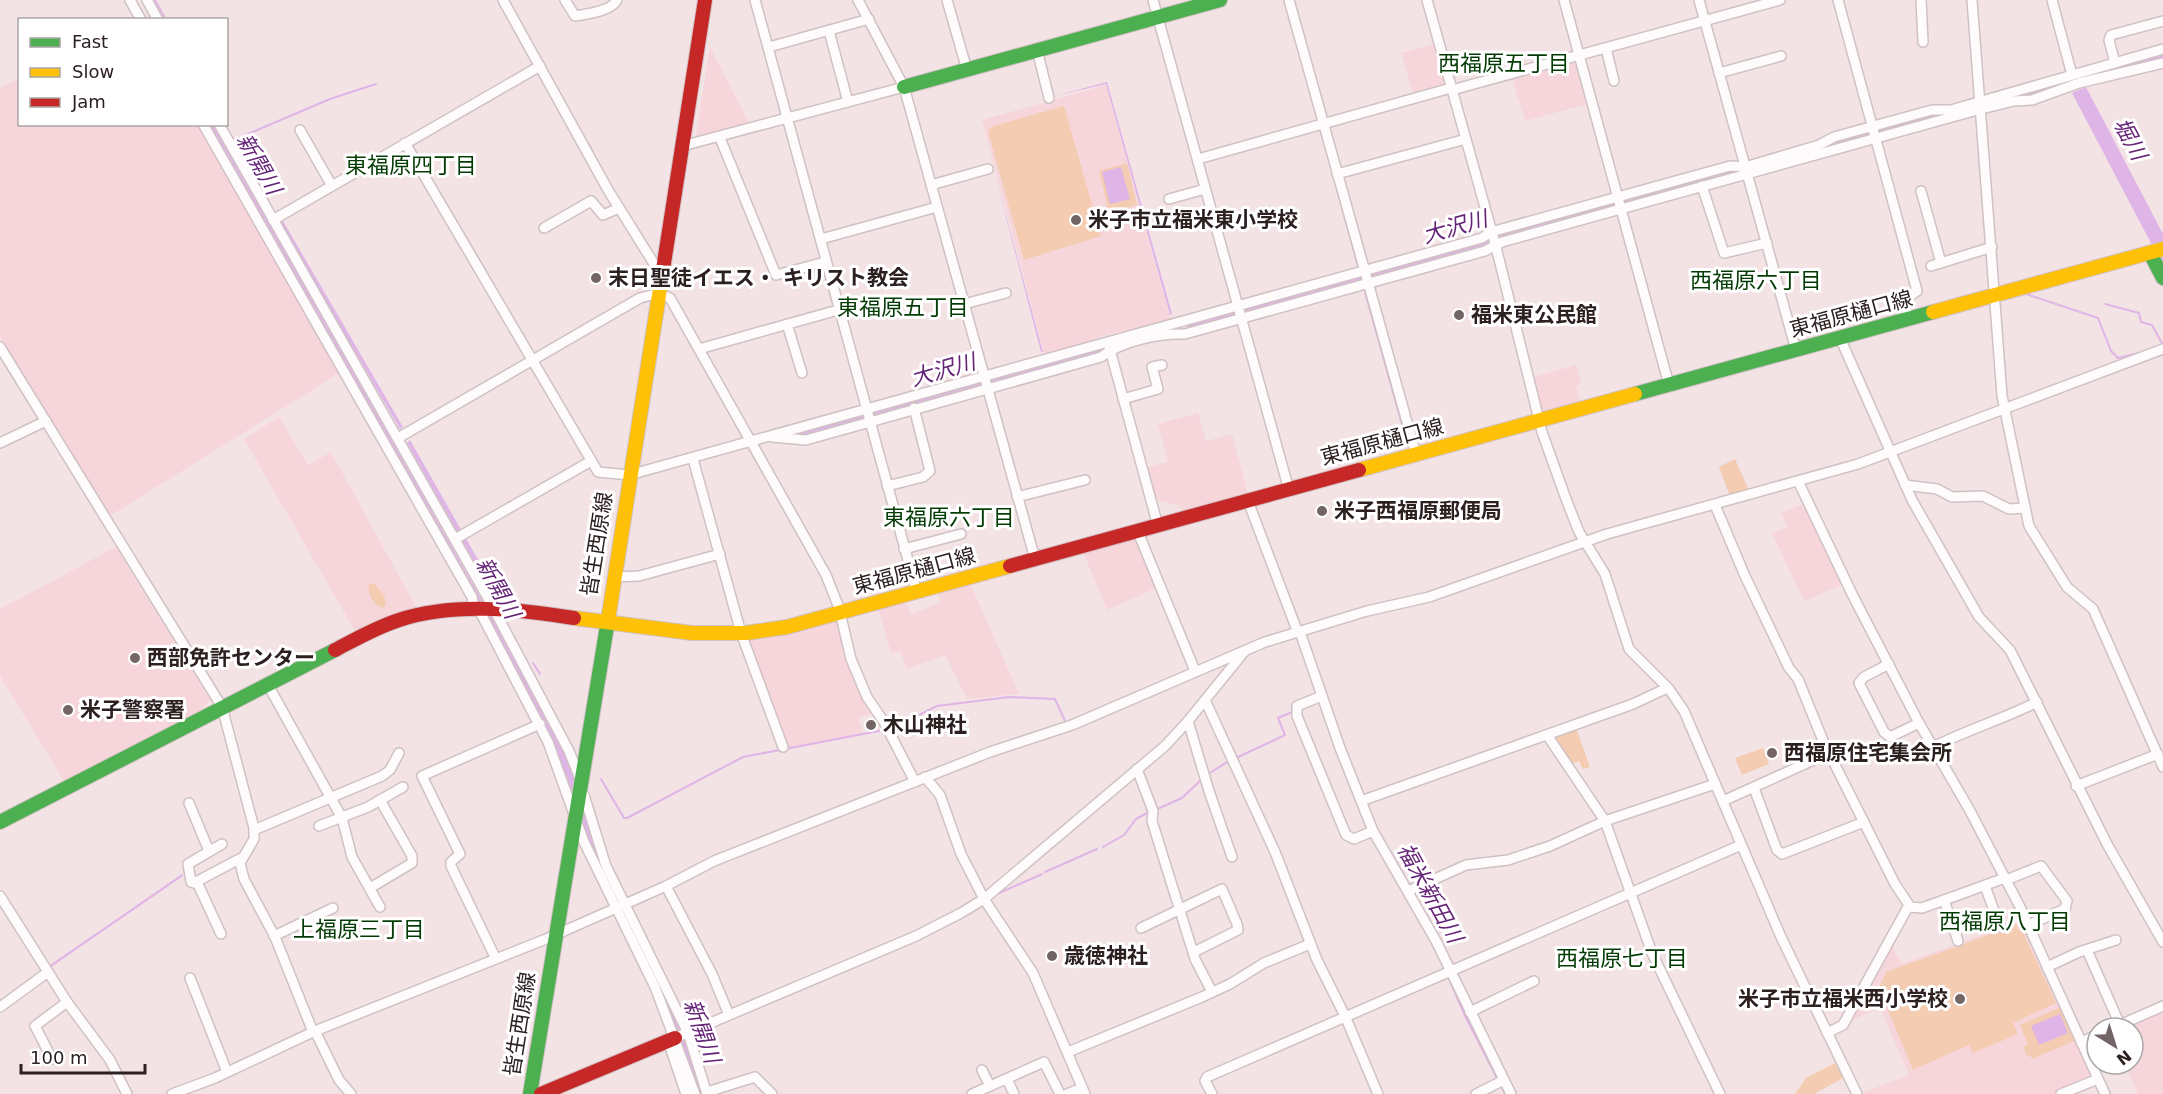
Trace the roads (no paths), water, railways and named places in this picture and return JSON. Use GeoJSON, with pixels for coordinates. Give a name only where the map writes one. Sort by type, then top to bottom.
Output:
{"type":"FeatureCollection","features":[{"type":"Feature","properties":{"kind":"main road","name":"皆生西原線"},"geometry":{"type":"LineString","coordinates":[[530,1094],[577,817],[705,0]]}},
{"type":"Feature","properties":{"kind":"main road"},"geometry":{"type":"LineString","coordinates":[[904,87],[1220,0]]}},
{"type":"Feature","properties":{"kind":"main road"},"geometry":{"type":"LineString","coordinates":[[2156,251],[2163,278]]}},
{"type":"Feature","properties":{"kind":"main road","name":"東福原樋口線"},"geometry":{"type":"LineString","coordinates":[[0,822],[388,624],[434,613],[483,610],[699,633],[741,633],[787,627],[2156,251]]}},
{"type":"Feature","properties":{"kind":"main road"},"geometry":{"type":"LineString","coordinates":[[540,1094],[677,1037]]}},
{"type":"Feature","properties":{"kind":"street"},"geometry":{"type":"LineString","coordinates":[[130,0],[140,18]]}},
{"type":"Feature","properties":{"kind":"street"},"geometry":{"type":"LineString","coordinates":[[147,0],[157,18]]}},
{"type":"Feature","properties":{"kind":"street"},"geometry":{"type":"LineString","coordinates":[[503,0],[619,208],[661,275]]}},
{"type":"Feature","properties":{"kind":"street"},"geometry":{"type":"LineString","coordinates":[[565,0],[575,16],[614,5],[616,0]]}},
{"type":"Feature","properties":{"kind":"street"},"geometry":{"type":"LineString","coordinates":[[755,0],[917,593]]}},
{"type":"Feature","properties":{"kind":"street"},"geometry":{"type":"LineString","coordinates":[[858,0],[904,87],[1035,559]]}},
{"type":"Feature","properties":{"kind":"street"},"geometry":{"type":"LineString","coordinates":[[947,0],[967,70]]}},
{"type":"Feature","properties":{"kind":"street"},"geometry":{"type":"LineString","coordinates":[[1153,0],[1289,490]]}},
{"type":"Feature","properties":{"kind":"street"},"geometry":{"type":"LineString","coordinates":[[1289,0],[1416,454]]}},
{"type":"Feature","properties":{"kind":"street"},"geometry":{"type":"LineString","coordinates":[[1427,0],[1493,239],[1541,420],[1542,432],[1566,499],[1586,543],[1605,574],[1629,649],[1667,688],[1684,711],[1741,845],[1857,1094]]}},
{"type":"Feature","properties":{"kind":"street"},"geometry":{"type":"LineString","coordinates":[[1564,0],[1670,385]]}},
{"type":"Feature","properties":{"kind":"street"},"geometry":{"type":"LineString","coordinates":[[1699,0],[1797,350]]}},
{"type":"Feature","properties":{"kind":"street"},"geometry":{"type":"LineString","coordinates":[[1198,159],[1322,123],[1579,56],[1705,20],[1754,3],[1780,0]]}},
{"type":"Feature","properties":{"kind":"street"},"geometry":{"type":"LineString","coordinates":[[1838,0],[1917,291],[1904,300],[1909,319]]}},
{"type":"Feature","properties":{"kind":"street"},"geometry":{"type":"LineString","coordinates":[[1921,0],[1923,42]]}},
{"type":"Feature","properties":{"kind":"street"},"geometry":{"type":"LineString","coordinates":[[1972,0],[1992,247],[1996,342],[2004,409],[2025,508],[2033,534],[2067,587],[2093,609],[2163,767]]}},
{"type":"Feature","properties":{"kind":"street"},"geometry":{"type":"LineString","coordinates":[[2052,0],[2072,75]]}},
{"type":"Feature","properties":{"kind":"street"},"geometry":{"type":"LineString","coordinates":[[769,47],[868,19]]}},
{"type":"Feature","properties":{"kind":"street"},"geometry":{"type":"LineString","coordinates":[[2115,63],[2109,40],[2111,35],[2163,21]]}},
{"type":"Feature","properties":{"kind":"street"},"geometry":{"type":"LineString","coordinates":[[829,31],[848,102]]}},
{"type":"Feature","properties":{"kind":"street"},"geometry":{"type":"LineString","coordinates":[[1606,48],[1614,81]]}},
{"type":"Feature","properties":{"kind":"street"},"geometry":{"type":"LineString","coordinates":[[1980,105],[2163,49]]}},
{"type":"Feature","properties":{"kind":"street"},"geometry":{"type":"LineString","coordinates":[[1036,50],[1049,98]]}},
{"type":"Feature","properties":{"kind":"street"},"geometry":{"type":"LineString","coordinates":[[1719,73],[1781,56]]}},
{"type":"Feature","properties":{"kind":"street"},"geometry":{"type":"LineString","coordinates":[[405,143],[598,472],[629,475],[984,377],[1109,346],[1170,333],[1185,334],[1241,318],[1482,238],[1493,239],[1702,186],[1746,170],[1874,132],[1932,110],[1952,110],[2014,100],[2032,100],[2058,93],[2079,83],[2163,63]]}},
{"type":"Feature","properties":{"kind":"street"},"geometry":{"type":"LineString","coordinates":[[273,220],[540,66]]}},
{"type":"Feature","properties":{"kind":"street"},"geometry":{"type":"LineString","coordinates":[[682,146],[720,138],[904,87]]}},
{"type":"Feature","properties":{"kind":"street"},"geometry":{"type":"LineString","coordinates":[[204,126],[472,597],[483,610],[569,751],[620,906],[677,1037],[707,1093],[755,1077],[772,1094]]}},
{"type":"Feature","properties":{"kind":"street"},"geometry":{"type":"LineString","coordinates":[[220,126],[455,539],[483,610],[540,724],[567,801],[577,817],[584,842],[620,906],[677,1037],[695,1094]]}},
{"type":"Feature","properties":{"kind":"street"},"geometry":{"type":"LineString","coordinates":[[300,130],[332,186]]}},
{"type":"Feature","properties":{"kind":"street"},"geometry":{"type":"LineString","coordinates":[[720,138],[776,275],[825,262]]}},
{"type":"Feature","properties":{"kind":"street"},"geometry":{"type":"LineString","coordinates":[[1337,174],[1466,139]]}},
{"type":"Feature","properties":{"kind":"street"},"geometry":{"type":"LineString","coordinates":[[770,436],[806,440],[868,420],[1101,357],[1109,346],[1238,306],[1485,251],[1493,239],[1617,196],[1730,166],[1746,170]]}},
{"type":"Feature","properties":{"kind":"street"},"geometry":{"type":"LineString","coordinates":[[931,185],[988,169]]}},
{"type":"Feature","properties":{"kind":"street"},"geometry":{"type":"LineString","coordinates":[[1702,186],[1724,253],[1767,243]]}},
{"type":"Feature","properties":{"kind":"street"},"geometry":{"type":"LineString","coordinates":[[1169,199],[1205,189]]}},
{"type":"Feature","properties":{"kind":"street"},"geometry":{"type":"LineString","coordinates":[[1921,191],[1936,264],[1992,247]]}},
{"type":"Feature","properties":{"kind":"street"},"geometry":{"type":"LineString","coordinates":[[544,228],[591,201],[603,215],[619,208]]}},
{"type":"Feature","properties":{"kind":"street"},"geometry":{"type":"LineString","coordinates":[[821,239],[937,207]]}},
{"type":"Feature","properties":{"kind":"street"},"geometry":{"type":"LineString","coordinates":[[398,438],[640,298],[658,293],[670,298],[826,575],[841,613],[851,659],[867,697],[884,722],[915,782]]}},
{"type":"Feature","properties":{"kind":"street"},"geometry":{"type":"LineString","coordinates":[[964,304],[1006,294]]}},
{"type":"Feature","properties":{"kind":"street"},"geometry":{"type":"LineString","coordinates":[[699,349],[838,310]]}},
{"type":"Feature","properties":{"kind":"street"},"geometry":{"type":"LineString","coordinates":[[787,324],[802,373]]}},
{"type":"Feature","properties":{"kind":"street"},"geometry":{"type":"LineString","coordinates":[[1840,338],[1905,485],[1979,617],[2010,650],[2076,786],[2116,862],[2163,942]]}},
{"type":"Feature","properties":{"kind":"street"},"geometry":{"type":"LineString","coordinates":[[1109,346],[1158,526]]}},
{"type":"Feature","properties":{"kind":"street"},"geometry":{"type":"LineString","coordinates":[[0,347],[222,707],[254,830],[254,839],[240,863],[244,879],[274,936],[314,1031],[339,1080],[351,1094]]}},
{"type":"Feature","properties":{"kind":"street"},"geometry":{"type":"LineString","coordinates":[[172,1094],[227,1072],[314,1031],[620,906],[666,886],[714,861],[925,777],[1072,725],[1245,650],[1367,611],[1429,597],[1586,543],[1891,453],[2163,350]]}},
{"type":"Feature","properties":{"kind":"street"},"geometry":{"type":"LineString","coordinates":[[1123,399],[1158,389],[1152,367],[1162,365]]}},
{"type":"Feature","properties":{"kind":"street"},"geometry":{"type":"LineString","coordinates":[[887,486],[923,477],[930,471],[914,408]]}},
{"type":"Feature","properties":{"kind":"street"},"geometry":{"type":"LineString","coordinates":[[0,443],[45,421]]}},
{"type":"Feature","properties":{"kind":"street"},"geometry":{"type":"LineString","coordinates":[[693,459],[741,633],[783,747]]}},
{"type":"Feature","properties":{"kind":"street"},"geometry":{"type":"LineString","coordinates":[[455,539],[591,461]]}},
{"type":"Feature","properties":{"kind":"street"},"geometry":{"type":"LineString","coordinates":[[1017,497],[1085,480]]}},
{"type":"Feature","properties":{"kind":"street"},"geometry":{"type":"LineString","coordinates":[[1798,481],[1919,723],[2006,879],[2105,1094]]}},
{"type":"Feature","properties":{"kind":"street"},"geometry":{"type":"LineString","coordinates":[[1905,485],[1937,489],[1952,497],[1983,496],[2006,508],[2025,508]]}},
{"type":"Feature","properties":{"kind":"street"},"geometry":{"type":"LineString","coordinates":[[1248,501],[1299,632],[1361,801],[1370,832],[1408,891],[1470,1012],[1501,1081],[1511,1094]]}},
{"type":"Feature","properties":{"kind":"street"},"geometry":{"type":"LineString","coordinates":[[1715,505],[1744,576],[1789,668],[1798,679],[1829,753],[1909,907]]}},
{"type":"Feature","properties":{"kind":"street"},"geometry":{"type":"LineString","coordinates":[[1138,532],[1195,671]]}},
{"type":"Feature","properties":{"kind":"street"},"geometry":{"type":"LineString","coordinates":[[904,549],[961,534]]}},
{"type":"Feature","properties":{"kind":"street"},"geometry":{"type":"LineString","coordinates":[[613,577],[639,576],[720,554]]}},
{"type":"Feature","properties":{"kind":"street"},"geometry":{"type":"LineString","coordinates":[[677,1037],[916,936],[984,899],[1137,769],[1188,721],[1245,650]]}},
{"type":"Feature","properties":{"kind":"street"},"geometry":{"type":"LineString","coordinates":[[1889,664],[1864,677],[1859,683],[1884,732],[1890,737],[1919,723]]}},
{"type":"Feature","properties":{"kind":"street"},"geometry":{"type":"LineString","coordinates":[[268,685],[342,818],[352,857],[380,907]]}},
{"type":"Feature","properties":{"kind":"street"},"geometry":{"type":"LineString","coordinates":[[1361,801],[1633,704],[1667,688]]}},
{"type":"Feature","properties":{"kind":"street"},"geometry":{"type":"LineString","coordinates":[[1322,696],[1297,706],[1297,716],[1346,835],[1350,839],[1370,832]]}},
{"type":"Feature","properties":{"kind":"street"},"geometry":{"type":"LineString","coordinates":[[1205,699],[1275,852],[1310,944],[1345,1016],[1378,1094]]}},
{"type":"Feature","properties":{"kind":"street"},"geometry":{"type":"LineString","coordinates":[[1933,747],[1970,729],[2010,716],[2037,702]]}},
{"type":"Feature","properties":{"kind":"street"},"geometry":{"type":"LineString","coordinates":[[1188,721],[1232,857]]}},
{"type":"Feature","properties":{"kind":"street"},"geometry":{"type":"LineString","coordinates":[[495,957],[451,866],[451,862],[460,854],[422,776],[540,724]]}},
{"type":"Feature","properties":{"kind":"street"},"geometry":{"type":"LineString","coordinates":[[1547,735],[1605,821],[1652,953],[1720,1094]]}},
{"type":"Feature","properties":{"kind":"street"},"geometry":{"type":"LineString","coordinates":[[254,830],[382,776],[390,770],[399,753]]}},
{"type":"Feature","properties":{"kind":"street"},"geometry":{"type":"LineString","coordinates":[[1723,801],[1829,753]]}},
{"type":"Feature","properties":{"kind":"street"},"geometry":{"type":"LineString","coordinates":[[2076,786],[2158,754]]}},
{"type":"Feature","properties":{"kind":"street"},"geometry":{"type":"LineString","coordinates":[[1137,769],[1153,811],[1152,821],[1194,952],[1212,992]]}},
{"type":"Feature","properties":{"kind":"street"},"geometry":{"type":"LineString","coordinates":[[925,777],[940,795],[961,854],[984,899],[1033,973],[1084,1091],[1067,1094]]}},
{"type":"Feature","properties":{"kind":"street"},"geometry":{"type":"LineString","coordinates":[[1408,891],[1466,865],[1508,860],[1543,849],[1605,821],[1715,784]]}},
{"type":"Feature","properties":{"kind":"street"},"geometry":{"type":"LineString","coordinates":[[319,826],[342,818],[404,788]]}},
{"type":"Feature","properties":{"kind":"street"},"geometry":{"type":"LineString","coordinates":[[1754,788],[1777,850],[1782,854],[1864,822]]}},
{"type":"Feature","properties":{"kind":"street"},"geometry":{"type":"LineString","coordinates":[[370,888],[412,863],[412,856],[380,800]]}},
{"type":"Feature","properties":{"kind":"street"},"geometry":{"type":"LineString","coordinates":[[189,803],[209,851]]}},
{"type":"Feature","properties":{"kind":"street"},"geometry":{"type":"LineString","coordinates":[[222,844],[188,864],[189,879],[194,884],[243,857]]}},
{"type":"Feature","properties":{"kind":"street"},"geometry":{"type":"LineString","coordinates":[[1212,1094],[1205,1081],[1207,1077],[1630,891],[1741,845]]}},
{"type":"Feature","properties":{"kind":"street"},"geometry":{"type":"LineString","coordinates":[[1909,907],[1923,908],[2041,866],[2067,902],[2066,909],[2028,925]]}},
{"type":"Feature","properties":{"kind":"street"},"geometry":{"type":"LineString","coordinates":[[197,882],[221,934]]}},
{"type":"Feature","properties":{"kind":"street"},"geometry":{"type":"LineString","coordinates":[[1985,885],[2000,927]]}},
{"type":"Feature","properties":{"kind":"street"},"geometry":{"type":"LineString","coordinates":[[666,886],[712,974],[729,1016]]}},
{"type":"Feature","properties":{"kind":"street"},"geometry":{"type":"LineString","coordinates":[[1141,928],[1222,889],[1238,924],[1238,930],[1194,952]]}},
{"type":"Feature","properties":{"kind":"street"},"geometry":{"type":"LineString","coordinates":[[0,896],[68,1002],[104,1051],[127,1094]]}},
{"type":"Feature","properties":{"kind":"street"},"geometry":{"type":"LineString","coordinates":[[1944,900],[1958,941]]}},
{"type":"Feature","properties":{"kind":"street"},"geometry":{"type":"LineString","coordinates":[[1827,1033],[1843,1025],[1909,907]]}},
{"type":"Feature","properties":{"kind":"street"},"geometry":{"type":"LineString","coordinates":[[274,936],[333,908]]}},
{"type":"Feature","properties":{"kind":"street"},"geometry":{"type":"LineString","coordinates":[[2047,967],[2116,940]]}},
{"type":"Feature","properties":{"kind":"street"},"geometry":{"type":"LineString","coordinates":[[1068,1052],[1212,992],[1264,963],[1310,944]]}},
{"type":"Feature","properties":{"kind":"street"},"geometry":{"type":"LineString","coordinates":[[2088,950],[2113,1016]]}},
{"type":"Feature","properties":{"kind":"street"},"geometry":{"type":"LineString","coordinates":[[0,1007],[48,972]]}},
{"type":"Feature","properties":{"kind":"street"},"geometry":{"type":"LineString","coordinates":[[190,978],[227,1072]]}},
{"type":"Feature","properties":{"kind":"street"},"geometry":{"type":"LineString","coordinates":[[1470,1012],[1534,981]]}},
{"type":"Feature","properties":{"kind":"street"},"geometry":{"type":"LineString","coordinates":[[52,1059],[35,1026],[68,1002]]}},
{"type":"Feature","properties":{"kind":"street"},"geometry":{"type":"LineString","coordinates":[[2141,1016],[2163,1006]]}},
{"type":"Feature","properties":{"kind":"street"},"geometry":{"type":"LineString","coordinates":[[677,1037],[686,1094]]}},
{"type":"Feature","properties":{"kind":"street"},"geometry":{"type":"LineString","coordinates":[[2081,1042],[2085,1040]]}},
{"type":"Feature","properties":{"kind":"street"},"geometry":{"type":"LineString","coordinates":[[972,1094],[1045,1062],[1060,1094]]}},
{"type":"Feature","properties":{"kind":"street"},"geometry":{"type":"LineString","coordinates":[[982,1070],[990,1086]]}},
{"type":"Feature","properties":{"kind":"street"},"geometry":{"type":"LineString","coordinates":[[1007,1078],[1014,1094]]}},
{"type":"Feature","properties":{"kind":"street"},"geometry":{"type":"LineString","coordinates":[[2061,1094],[2098,1079]]}},
{"type":"Feature","properties":{"kind":"street"},"geometry":{"type":"LineString","coordinates":[[1476,1094],[1501,1081]]}},
{"type":"Feature","properties":{"kind":"waterway"},"geometry":{"type":"LineString","coordinates":[[155,0],[165,18]]}},
{"type":"Feature","properties":{"kind":"waterway"},"geometry":{"type":"LineString","coordinates":[[2030,93],[2163,56]]}},
{"type":"Feature","properties":{"kind":"waterway","name":"新開川"},"geometry":{"type":"LineString","coordinates":[[234,140],[330,99],[376,84]]}},
{"type":"Feature","properties":{"kind":"waterway"},"geometry":{"type":"LineString","coordinates":[[589,144],[594,155]]}},
{"type":"Feature","properties":{"kind":"waterway"},"geometry":{"type":"LineString","coordinates":[[1334,178],[1358,266]]}},
{"type":"Feature","properties":{"kind":"waterway"},"geometry":{"type":"LineString","coordinates":[[1365,292],[1408,446]]}},
{"type":"Feature","properties":{"kind":"waterway"},"geometry":{"type":"LineString","coordinates":[[2026,294],[2098,318],[2111,351],[2118,358],[2139,353]]}},
{"type":"Feature","properties":{"kind":"waterway"},"geometry":{"type":"LineString","coordinates":[[2105,304],[2139,313],[2141,322],[2152,325],[2163,345]]}},
{"type":"Feature","properties":{"kind":"waterway"},"geometry":{"type":"LineString","coordinates":[[533,663],[540,674]]}},
{"type":"Feature","properties":{"kind":"waterway"},"geometry":{"type":"LineString","coordinates":[[891,729],[937,706],[1009,697],[1055,699],[1066,723]]}},
{"type":"Feature","properties":{"kind":"waterway"},"geometry":{"type":"LineString","coordinates":[[1236,758],[1285,735],[1278,718],[1292,712]]}},
{"type":"Feature","properties":{"kind":"waterway"},"geometry":{"type":"LineString","coordinates":[[601,779],[624,818],[627,818],[743,757],[884,730]]}},
{"type":"Feature","properties":{"kind":"waterway"},"geometry":{"type":"LineString","coordinates":[[1208,774],[1229,761]]}},
{"type":"Feature","properties":{"kind":"waterway"},"geometry":{"type":"LineString","coordinates":[[1155,810],[1182,798],[1202,779]]}},
{"type":"Feature","properties":{"kind":"waterway"},"geometry":{"type":"LineString","coordinates":[[1103,847],[1124,835],[1136,819],[1147,813]]}},
{"type":"Feature","properties":{"kind":"waterway"},"geometry":{"type":"LineString","coordinates":[[1045,872],[1097,849]]}},
{"type":"Feature","properties":{"kind":"waterway"},"geometry":{"type":"LineString","coordinates":[[997,894],[1042,874]]}},
{"type":"Feature","properties":{"kind":"place","name":"米子市立福米東小学校"},"geometry":{"type":"Point","coordinates":[1076,220]}},
{"type":"Feature","properties":{"kind":"place","name":"末日聖徒イエス・ キリスト教会"},"geometry":{"type":"Point","coordinates":[596,278]}},
{"type":"Feature","properties":{"kind":"place","name":"福米東公民館"},"geometry":{"type":"Point","coordinates":[1459,315]}},
{"type":"Feature","properties":{"kind":"place","name":"米子西福原郵便局"},"geometry":{"type":"Point","coordinates":[1322,511]}},
{"type":"Feature","properties":{"kind":"place","name":"西部免許センター"},"geometry":{"type":"Point","coordinates":[135,658]}},
{"type":"Feature","properties":{"kind":"place","name":"米子警察署"},"geometry":{"type":"Point","coordinates":[68,710]}},
{"type":"Feature","properties":{"kind":"place","name":"木山神社"},"geometry":{"type":"Point","coordinates":[871,725]}},
{"type":"Feature","properties":{"kind":"place","name":"西福原住宅集会所"},"geometry":{"type":"Point","coordinates":[1772,753]}},
{"type":"Feature","properties":{"kind":"place","name":"歳徳神社"},"geometry":{"type":"Point","coordinates":[1052,956]}},
{"type":"Feature","properties":{"kind":"place","name":"米子市立福米西小学校"},"geometry":{"type":"Point","coordinates":[1960,999]}},
{"type":"Feature","properties":{"kind":"district","name":"西福原五丁目"},"geometry":{"type":"Point","coordinates":[1504,63]}},
{"type":"Feature","properties":{"kind":"district","name":"東福原四丁目"},"geometry":{"type":"Point","coordinates":[411,165]}},
{"type":"Feature","properties":{"kind":"district","name":"西福原六丁目"},"geometry":{"type":"Point","coordinates":[1756,280]}},
{"type":"Feature","properties":{"kind":"district","name":"東福原五丁目"},"geometry":{"type":"Point","coordinates":[903,307]}},
{"type":"Feature","properties":{"kind":"district","name":"東福原六丁目"},"geometry":{"type":"Point","coordinates":[949,517]}},
{"type":"Feature","properties":{"kind":"district","name":"西福原八丁目"},"geometry":{"type":"Point","coordinates":[2005,921]}},
{"type":"Feature","properties":{"kind":"district","name":"上福原三丁目"},"geometry":{"type":"Point","coordinates":[359,929]}},
{"type":"Feature","properties":{"kind":"district","name":"西福原七丁目"},"geometry":{"type":"Point","coordinates":[1622,958]}},
{"type":"Feature","properties":{"kind":"water label","name":"堀川"},"geometry":{"type":"Point","coordinates":[2130,139]}},
{"type":"Feature","properties":{"kind":"water label","name":"大沢川"},"geometry":{"type":"Point","coordinates":[1455,227]}},
{"type":"Feature","properties":{"kind":"water label","name":"大沢川"},"geometry":{"type":"Point","coordinates":[943,370]}},
{"type":"Feature","properties":{"kind":"water label","name":"福米新田川"},"geometry":{"type":"Point","coordinates":[1430,893]}}]}
